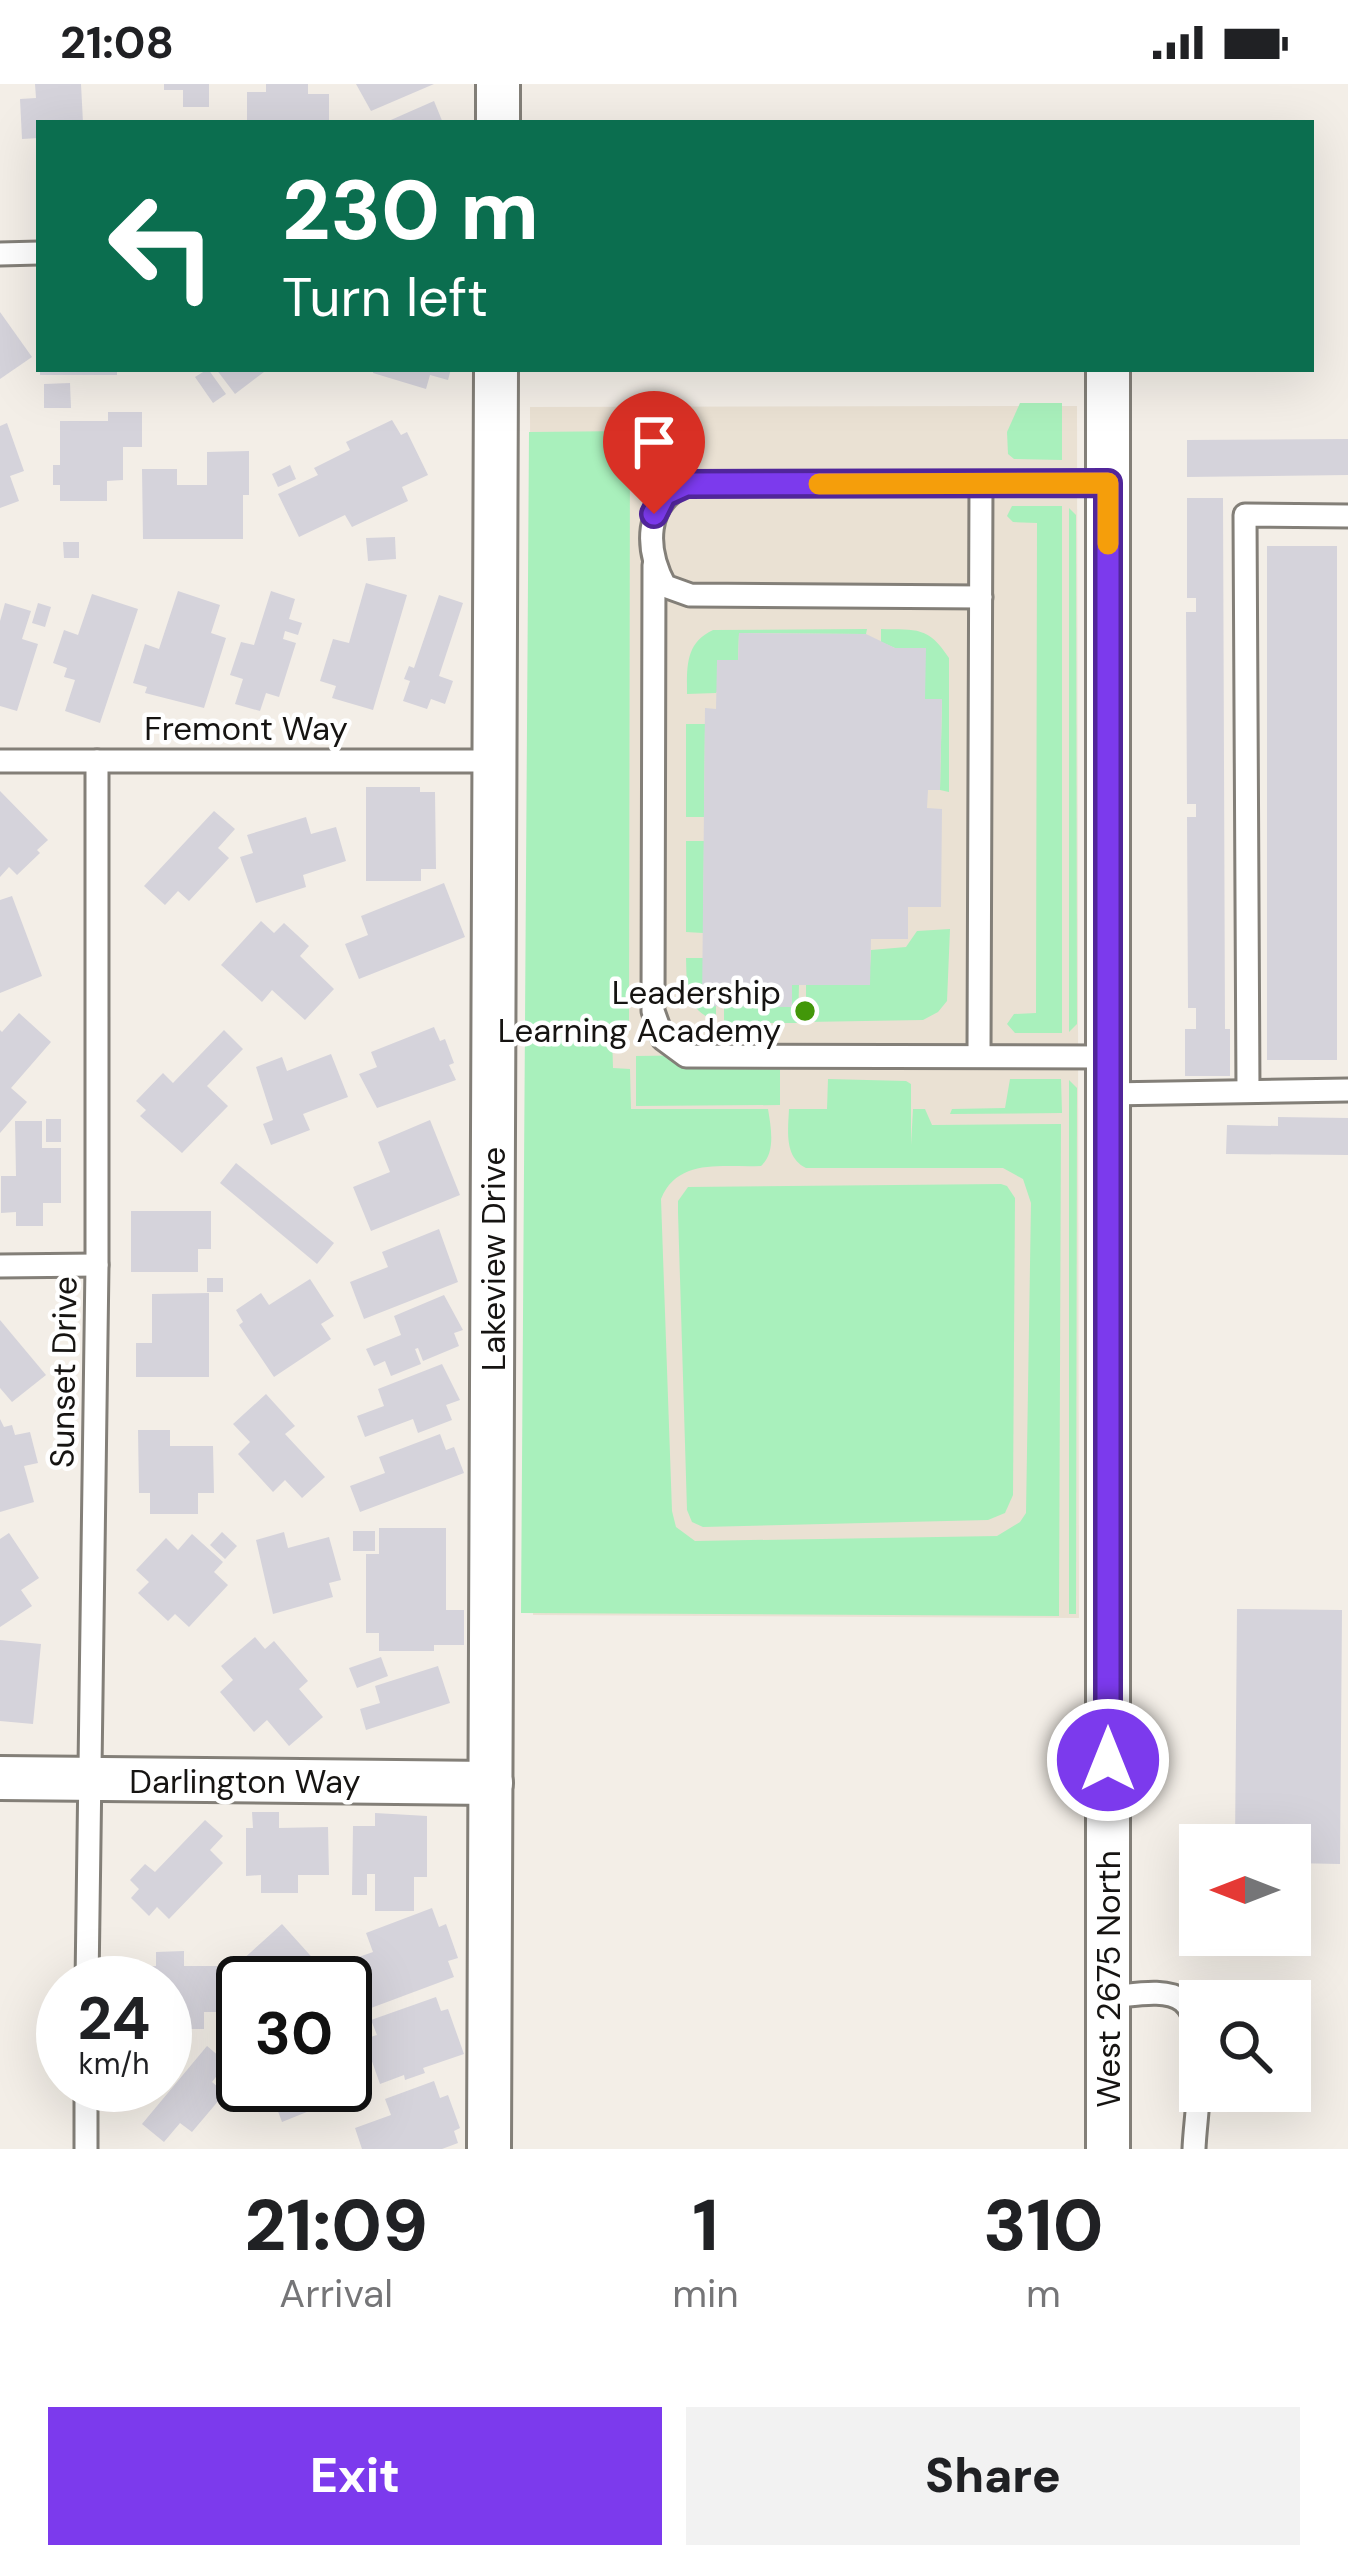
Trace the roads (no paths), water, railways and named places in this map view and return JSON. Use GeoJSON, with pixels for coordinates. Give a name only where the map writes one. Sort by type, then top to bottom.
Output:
{"type":"FeatureCollection","features":[{"type":"Feature","properties":{"kind":"street"},"geometry":{"type":"LineString","coordinates":[[498,84],[498,120]]}},
{"type":"Feature","properties":{"kind":"street","name":"Lakeview Drive"},"geometry":{"type":"LineString","coordinates":[[489,2149],[496,372]]}},
{"type":"Feature","properties":{"kind":"street","name":"West 2675 North"},"geometry":{"type":"LineString","coordinates":[[1108,372],[1108,2149]]}},
{"type":"Feature","properties":{"kind":"street","name":"Darlington Way"},"geometry":{"type":"LineString","coordinates":[[0,1778],[491,1783]]}},
{"type":"Feature","properties":{"kind":"lane"},"geometry":{"type":"LineString","coordinates":[[0,254],[36,254]]}},
{"type":"Feature","properties":{"kind":"lane"},"geometry":{"type":"LineString","coordinates":[[1108,483],[686,484],[664,494],[654,514],[653,1011],[663,1039],[686,1056],[980,1053],[1109,1075],[1248,1091],[1348,1090]]}},
{"type":"Feature","properties":{"kind":"lane"},"geometry":{"type":"LineString","coordinates":[[980,1053],[981,484]]}},
{"type":"Feature","properties":{"kind":"lane"},"geometry":{"type":"LineString","coordinates":[[1248,1091],[1245,514],[1348,516]]}},
{"type":"Feature","properties":{"kind":"lane"},"geometry":{"type":"LineString","coordinates":[[654,565],[665,586],[690,595],[981,597]]}},
{"type":"Feature","properties":{"kind":"lane","name":"Fremont Way"},"geometry":{"type":"LineString","coordinates":[[0,761],[493,760]]}},
{"type":"Feature","properties":{"kind":"lane","name":"Sunset Drive"},"geometry":{"type":"LineString","coordinates":[[87,1956],[97,1265],[97,761]]}},
{"type":"Feature","properties":{"kind":"lane"},"geometry":{"type":"LineString","coordinates":[[0,1266],[97,1265]]}},
{"type":"Feature","properties":{"kind":"lane"},"geometry":{"type":"LineString","coordinates":[[1108,1997],[1156,1994],[1181,1999],[1196,2018],[1194,2149]]}},
{"type":"Feature","properties":{"kind":"lane"},"geometry":{"type":"LineString","coordinates":[[86,2112],[86,2149]]}},
{"type":"Feature","properties":{"kind":"place","name":"Leadership Learning Academy"},"geometry":{"type":"Point","coordinates":[805,1011]}}]}
